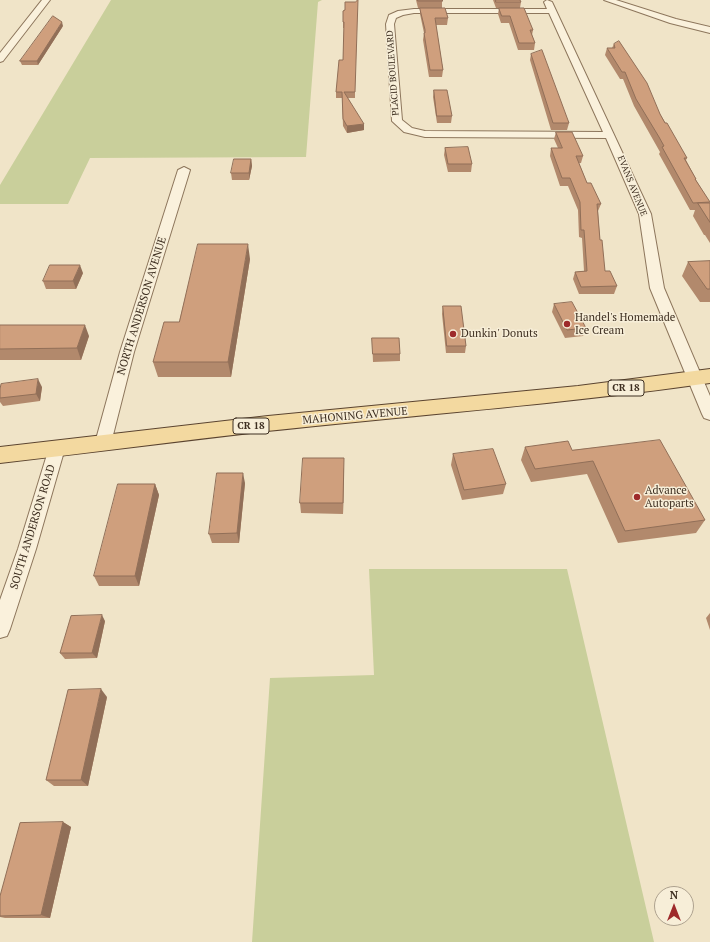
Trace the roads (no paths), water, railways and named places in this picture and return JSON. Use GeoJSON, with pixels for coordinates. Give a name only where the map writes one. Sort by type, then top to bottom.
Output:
{"type":"FeatureCollection","features":[{"type":"Feature","properties":{"kind":"main road","name":"MAHONING AVENUE"},"geometry":{"type":"LineString","coordinates":[[0,455],[103,442],[356,415],[432,409],[702,378]]}},
{"type":"Feature","properties":{"kind":"street"},"geometry":{"type":"LineString","coordinates":[[0,59],[46,0]]}},
{"type":"Feature","properties":{"kind":"street","name":"EVANS AVENUE"},"geometry":{"type":"LineString","coordinates":[[547,0],[645,214],[652,266],[657,288],[702,378],[710,414]]}},
{"type":"Feature","properties":{"kind":"street"},"geometry":{"type":"LineString","coordinates":[[608,0],[673,21],[710,30]]}},
{"type":"Feature","properties":{"kind":"street","name":"PLACID BOULEVARD"},"geometry":{"type":"LineString","coordinates":[[552,11],[414,11],[401,13],[392,17],[390,24],[397,121],[408,130],[425,134],[610,135]]}},
{"type":"Feature","properties":{"kind":"street","name":"NORTH ANDERSON AVENUE"},"geometry":{"type":"LineString","coordinates":[[103,442],[127,352],[184,170]]}},
{"type":"Feature","properties":{"kind":"street","name":"SOUTH ANDERSON ROAD"},"geometry":{"type":"LineString","coordinates":[[0,629],[27,549],[57,448]]}},
{"type":"Feature","properties":{"kind":"place","name":"Handel's Homemade Ice Cream"},"geometry":{"type":"Point","coordinates":[567,324]}},
{"type":"Feature","properties":{"kind":"place","name":"Dunkin' Donuts"},"geometry":{"type":"Point","coordinates":[453,334]}},
{"type":"Feature","properties":{"kind":"place","name":"Advance Autoparts"},"geometry":{"type":"Point","coordinates":[637,497]}}]}
